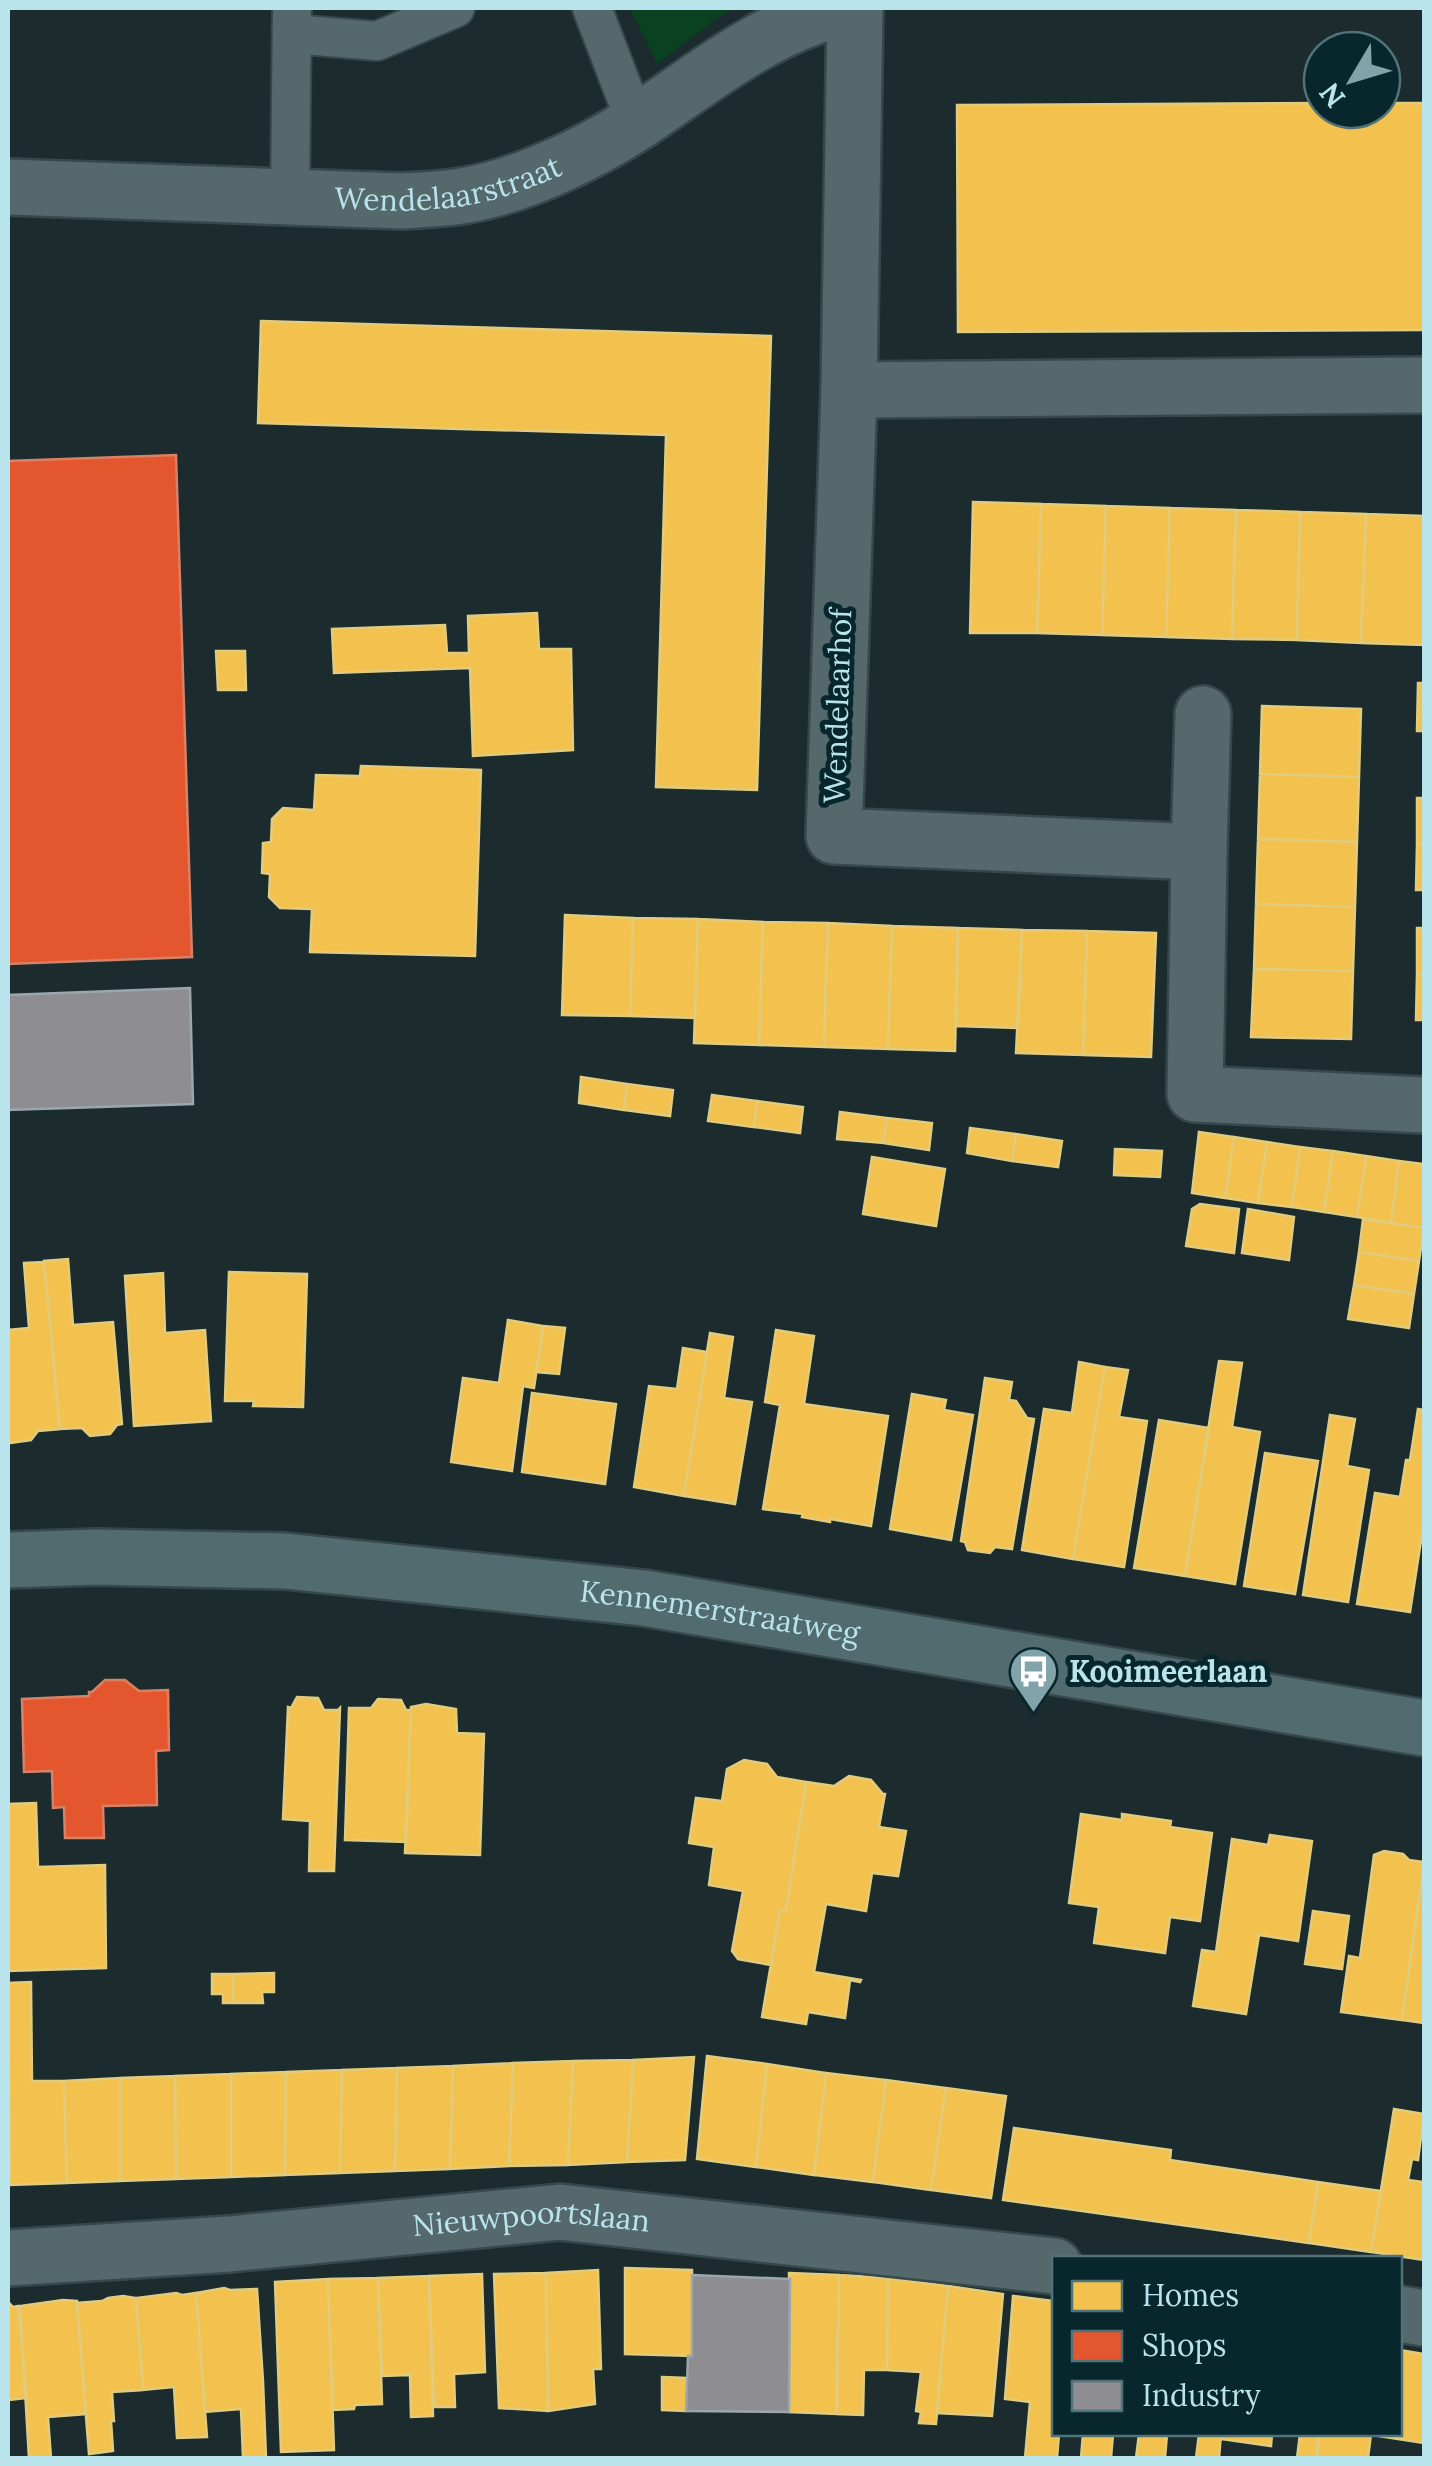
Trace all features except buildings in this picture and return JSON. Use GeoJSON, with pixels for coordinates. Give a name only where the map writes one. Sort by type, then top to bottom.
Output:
{"type":"FeatureCollection","features":[{"type":"Feature","properties":{"kind":"main road","name":"Kennemerstraatweg"},"geometry":{"type":"LineString","coordinates":[[8,1560],[285,1561],[644,1598],[1424,1728]]}},
{"type":"Feature","properties":{"kind":"street","name":"Wendelaarstraat"},"geometry":{"type":"LineString","coordinates":[[8,187],[402,201],[458,196],[555,168],[636,123],[769,35],[801,20],[844,8]]}},
{"type":"Feature","properties":{"kind":"street","name":"Wendelaarhof"},"geometry":{"type":"LineString","coordinates":[[856,8],[849,390],[834,836],[1199,852]]}},
{"type":"Feature","properties":{"kind":"street"},"geometry":{"type":"LineString","coordinates":[[849,390],[1424,385]]}},
{"type":"Feature","properties":{"kind":"street"},"geometry":{"type":"LineString","coordinates":[[1204,714],[1194,1094],[1424,1105]]}},
{"type":"Feature","properties":{"kind":"street","name":"Nieuwpoortslaan"},"geometry":{"type":"LineString","coordinates":[[8,2258],[230,2244],[560,2212],[1052,2266]]}},
{"type":"Feature","properties":{"kind":"lane"},"geometry":{"type":"LineString","coordinates":[[290,198],[292,21],[377,41],[455,8]]}},
{"type":"Feature","properties":{"kind":"lane"},"geometry":{"type":"LineString","coordinates":[[592,8],[636,123]]}},
{"type":"Feature","properties":{"kind":"green space"},"geometry":{"type":"Polygon","coordinates":[[[630,8],[736,8],[657,64],[630,8]]]}},
{"type":"Feature","properties":{"kind":"place","name":"Kooimeerlaan"},"geometry":{"type":"Point","coordinates":[1034,1714]}}]}
